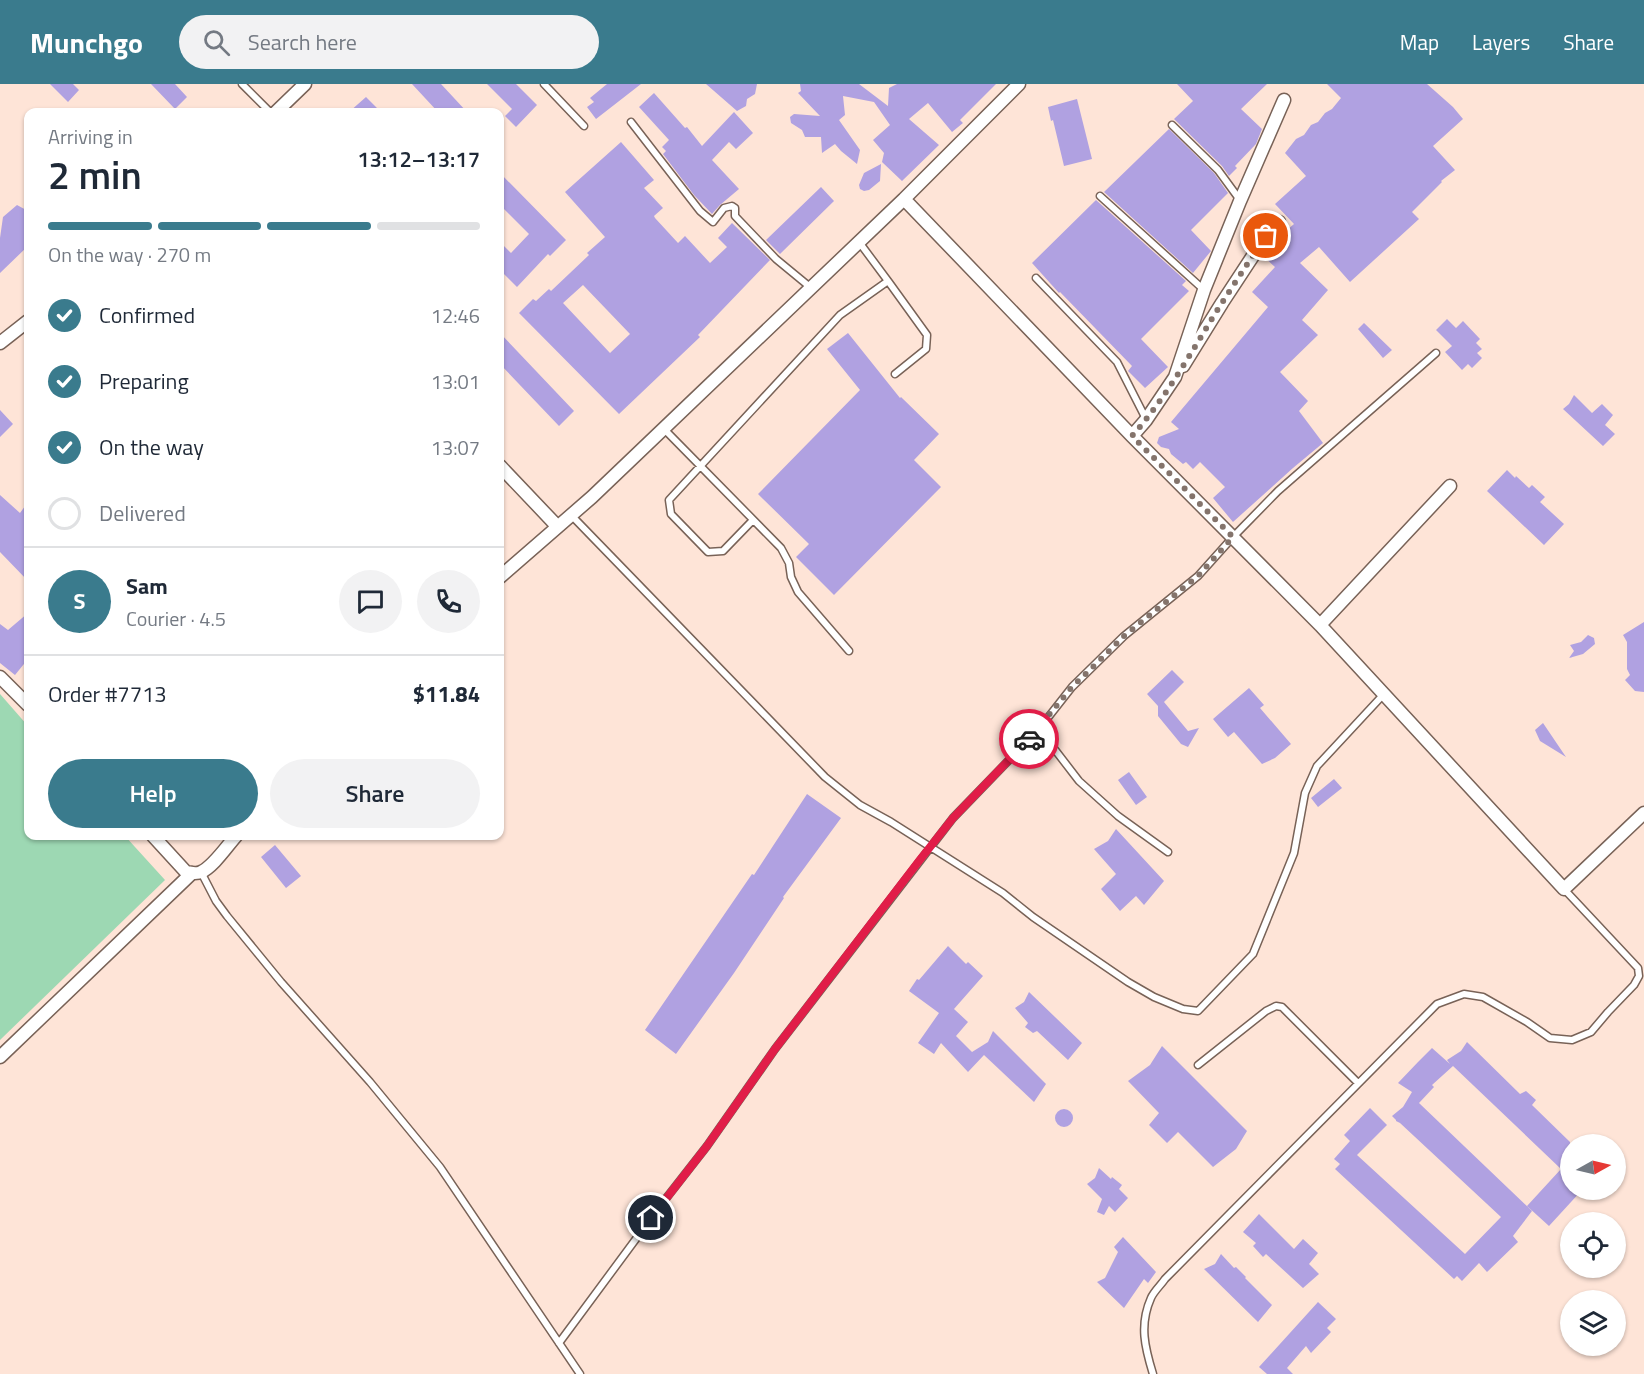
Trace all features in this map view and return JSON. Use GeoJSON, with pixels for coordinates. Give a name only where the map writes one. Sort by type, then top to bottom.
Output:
{"type":"FeatureCollection","features":[{"type":"Feature","properties":{"kind":"street"},"geometry":{"type":"LineString","coordinates":[[280,108],[305,84]]}},
{"type":"Feature","properties":{"kind":"street"},"geometry":{"type":"LineString","coordinates":[[504,573],[592,496],[904,199],[1019,84]]}},
{"type":"Feature","properties":{"kind":"street"},"geometry":{"type":"LineString","coordinates":[[1175,377],[1204,290],[1284,100]]}},
{"type":"Feature","properties":{"kind":"street"},"geometry":{"type":"LineString","coordinates":[[904,199],[1132,436],[1320,625],[1564,889],[1644,813]]}},
{"type":"Feature","properties":{"kind":"street"},"geometry":{"type":"LineString","coordinates":[[1132,436],[1146,420],[1190,356],[1221,303],[1266,236],[1279,222]]}},
{"type":"Feature","properties":{"kind":"street"},"geometry":{"type":"LineString","coordinates":[[0,343],[24,324]]}},
{"type":"Feature","properties":{"kind":"street"},"geometry":{"type":"LineString","coordinates":[[504,470],[557,526]]}},
{"type":"Feature","properties":{"kind":"street"},"geometry":{"type":"LineString","coordinates":[[1320,625],[1450,486]]}},
{"type":"Feature","properties":{"kind":"street"},"geometry":{"type":"LineString","coordinates":[[0,677],[24,701]]}},
{"type":"Feature","properties":{"kind":"street"},"geometry":{"type":"LineString","coordinates":[[157,840],[186,872],[197,872]]}},
{"type":"Feature","properties":{"kind":"street"},"geometry":{"type":"LineString","coordinates":[[0,1057],[197,872],[212,864],[233,840]]}},
{"type":"Feature","properties":{"kind":"lane"},"geometry":{"type":"LineString","coordinates":[[242,84],[266,108]]}},
{"type":"Feature","properties":{"kind":"lane"},"geometry":{"type":"LineString","coordinates":[[544,84],[584,126]]}},
{"type":"Feature","properties":{"kind":"lane"},"geometry":{"type":"LineString","coordinates":[[631,122],[700,211],[713,222],[724,208],[735,208],[735,216],[776,259],[810,287]]}},
{"type":"Feature","properties":{"kind":"lane"},"geometry":{"type":"LineString","coordinates":[[1172,125],[1218,170],[1236,192],[1240,201]]}},
{"type":"Feature","properties":{"kind":"lane"},"geometry":{"type":"LineString","coordinates":[[1100,196],[1204,290]]}},
{"type":"Feature","properties":{"kind":"lane"},"geometry":{"type":"LineString","coordinates":[[859,242],[927,335],[926,349],[895,374]]}},
{"type":"Feature","properties":{"kind":"lane"},"geometry":{"type":"LineString","coordinates":[[1036,278],[1117,362],[1146,420]]}},
{"type":"Feature","properties":{"kind":"lane"},"geometry":{"type":"LineString","coordinates":[[753,520],[723,551],[708,552],[671,514],[669,500],[840,315],[888,281]]}},
{"type":"Feature","properties":{"kind":"lane"},"geometry":{"type":"LineString","coordinates":[[559,1343],[707,1146],[775,1049],[953,818],[1039,729],[1072,687],[1116,643],[1198,576],[1278,491],[1436,353]]}},
{"type":"Feature","properties":{"kind":"lane"},"geometry":{"type":"LineString","coordinates":[[663,428],[781,548],[789,563],[791,577],[798,592],[849,651]]}},
{"type":"Feature","properties":{"kind":"lane"},"geometry":{"type":"LineString","coordinates":[[570,515],[825,777],[860,805],[891,822],[1003,894],[1032,918],[1128,982],[1154,998],[1183,1009],[1198,1011],[1253,954],[1294,853],[1305,793],[1317,766],[1383,695]]}},
{"type":"Feature","properties":{"kind":"lane"},"geometry":{"type":"LineString","coordinates":[[1039,729],[1078,781],[1118,816],[1168,852]]}},
{"type":"Feature","properties":{"kind":"lane"},"geometry":{"type":"LineString","coordinates":[[197,872],[226,916],[370,1082],[440,1167],[580,1374]]}},
{"type":"Feature","properties":{"kind":"lane"},"geometry":{"type":"LineString","coordinates":[[1153,1374],[1146,1352],[1143,1327],[1151,1297],[1165,1279],[1437,1004],[1464,994],[1483,997],[1550,1038],[1572,1040],[1591,1032],[1634,985],[1639,976],[1638,968],[1564,889]]}},
{"type":"Feature","properties":{"kind":"lane"},"geometry":{"type":"LineString","coordinates":[[1198,1065],[1266,1011],[1276,1006],[1282,1007],[1358,1083]]}},
{"type":"Feature","properties":{"kind":"green space"},"geometry":{"type":"Polygon","coordinates":[[[0,694],[24,721],[24,840],[129,840],[165,880],[0,1040],[0,694]]]}},
{"type":"Feature","properties":{"kind":"building"},"geometry":{"type":"Polygon","coordinates":[[[50,84],[73,84],[79,90],[68,102],[50,84]]]}},
{"type":"Feature","properties":{"kind":"building"},"geometry":{"type":"Polygon","coordinates":[[[151,84],[175,84],[187,97],[174,108],[151,84]]]}},
{"type":"Feature","properties":{"kind":"building"},"geometry":{"type":"Polygon","coordinates":[[[412,84],[441,84],[463,108],[434,108],[412,84]]]}},
{"type":"Feature","properties":{"kind":"building"},"geometry":{"type":"Polygon","coordinates":[[[487,84],[516,84],[537,105],[516,127],[505,116],[512,109],[487,84]]]}},
{"type":"Feature","properties":{"kind":"building"},"geometry":{"type":"Polygon","coordinates":[[[607,84],[641,84],[596,119],[587,107],[594,102],[590,98],[607,84]]]}},
{"type":"Feature","properties":{"kind":"building"},"geometry":{"type":"Polygon","coordinates":[[[706,84],[757,84],[755,94],[747,99],[746,106],[737,111],[706,84]]]}},
{"type":"Feature","properties":{"kind":"building"},"geometry":{"type":"Polygon","coordinates":[[[800,84],[859,84],[888,106],[889,88],[897,84],[996,84],[960,120],[963,123],[952,132],[928,103],[909,119],[939,145],[902,181],[882,162],[884,153],[873,140],[890,125],[874,102],[843,96],[845,115],[839,120],[860,150],[857,164],[835,144],[822,153],[821,137],[805,137],[802,130],[791,123],[790,117],[794,114],[820,116],[798,93],[801,91],[800,84]]]}},
{"type":"Feature","properties":{"kind":"building"},"geometry":{"type":"Polygon","coordinates":[[[1177,84],[1267,84],[1241,109],[1262,129],[1256,144],[1235,166],[1237,168],[1229,176],[1222,166],[1174,119],[1193,101],[1177,84]]]}},
{"type":"Feature","properties":{"kind":"building"},"geometry":{"type":"Polygon","coordinates":[[[1327,84],[1427,84],[1463,119],[1433,146],[1455,170],[1441,181],[1412,212],[1419,219],[1350,282],[1319,247],[1300,263],[1328,290],[1302,320],[1318,335],[1280,372],[1308,401],[1299,411],[1323,443],[1233,522],[1213,498],[1225,487],[1200,462],[1193,469],[1186,462],[1183,464],[1171,454],[1169,449],[1157,443],[1159,437],[1179,429],[1171,422],[1268,307],[1252,292],[1275,267],[1263,256],[1275,240],[1294,224],[1275,204],[1306,176],[1285,153],[1296,139],[1304,135],[1311,125],[1318,122],[1341,98],[1327,84]]]}},
{"type":"Feature","properties":{"kind":"building"},"geometry":{"type":"Polygon","coordinates":[[[654,93],[702,146],[734,112],[753,133],[736,149],[729,142],[712,160],[739,189],[712,214],[694,195],[663,154],[666,151],[662,147],[669,140],[639,107],[654,93]]]}},
{"type":"Feature","properties":{"kind":"building"},"geometry":{"type":"Polygon","coordinates":[[[366,97],[377,108],[354,108],[366,97]]]}},
{"type":"Feature","properties":{"kind":"building"},"geometry":{"type":"Polygon","coordinates":[[[1077,99],[1092,159],[1064,166],[1048,107],[1077,99]]]}},
{"type":"Feature","properties":{"kind":"building"},"geometry":{"type":"Polygon","coordinates":[[[1169,129],[1214,173],[1228,193],[1191,230],[1211,251],[1193,273],[1104,192],[1169,129]]]}},
{"type":"Feature","properties":{"kind":"building"},"geometry":{"type":"Polygon","coordinates":[[[621,142],[654,180],[644,188],[663,208],[654,216],[678,243],[685,236],[710,263],[727,247],[718,238],[732,223],[770,260],[698,335],[700,337],[619,414],[519,313],[533,299],[536,301],[549,289],[551,291],[605,237],[565,192],[621,142]],[[583,285],[563,303],[610,353],[630,334],[583,285]]]}},
{"type":"Feature","properties":{"kind":"building"},"geometry":{"type":"Polygon","coordinates":[[[881,164],[880,181],[869,190],[860,189],[859,185],[864,173],[881,164]]]}},
{"type":"Feature","properties":{"kind":"building"},"geometry":{"type":"Polygon","coordinates":[[[504,177],[566,240],[550,256],[548,254],[517,287],[504,274],[504,246],[511,253],[529,234],[504,209],[504,177]]]}},
{"type":"Feature","properties":{"kind":"building"},"geometry":{"type":"Polygon","coordinates":[[[821,187],[834,201],[780,254],[766,240],[821,187]]]}},
{"type":"Feature","properties":{"kind":"building"},"geometry":{"type":"Polygon","coordinates":[[[1096,200],[1186,281],[1182,285],[1189,291],[1141,339],[1168,367],[1145,388],[1128,371],[1132,366],[1032,263],[1096,200]]]}},
{"type":"Feature","properties":{"kind":"building"},"geometry":{"type":"Polygon","coordinates":[[[17,205],[24,209],[24,250],[0,273],[0,238],[3,217],[17,205]]]}},
{"type":"Feature","properties":{"kind":"building"},"geometry":{"type":"Polygon","coordinates":[[[1447,319],[1456,328],[1463,321],[1480,339],[1476,343],[1482,349],[1477,353],[1482,358],[1472,368],[1468,364],[1462,370],[1445,352],[1452,346],[1436,330],[1447,319]]]}},
{"type":"Feature","properties":{"kind":"building"},"geometry":{"type":"Polygon","coordinates":[[[1364,323],[1392,350],[1383,358],[1358,329],[1364,323]]]}},
{"type":"Feature","properties":{"kind":"building"},"geometry":{"type":"Polygon","coordinates":[[[848,333],[900,398],[939,434],[914,460],[941,487],[834,595],[796,557],[809,544],[758,494],[860,390],[827,349],[848,333]]]}},
{"type":"Feature","properties":{"kind":"building"},"geometry":{"type":"Polygon","coordinates":[[[504,337],[574,411],[559,426],[504,368],[504,337]]]}},
{"type":"Feature","properties":{"kind":"building"},"geometry":{"type":"Polygon","coordinates":[[[1574,395],[1592,413],[1602,404],[1613,415],[1605,425],[1615,434],[1603,446],[1563,409],[1574,395]]]}},
{"type":"Feature","properties":{"kind":"building"},"geometry":{"type":"Polygon","coordinates":[[[0,410],[13,424],[0,437],[0,410]]]}},
{"type":"Feature","properties":{"kind":"building"},"geometry":{"type":"Polygon","coordinates":[[[1507,470],[1529,488],[1532,485],[1545,497],[1540,502],[1564,524],[1544,545],[1487,491],[1507,470]]]}},
{"type":"Feature","properties":{"kind":"building"},"geometry":{"type":"Polygon","coordinates":[[[0,495],[20,513],[24,508],[24,577],[0,552],[0,495]]]}},
{"type":"Feature","properties":{"kind":"building"},"geometry":{"type":"Polygon","coordinates":[[[24,616],[24,664],[15,675],[0,663],[0,624],[8,630],[24,616]]]}},
{"type":"Feature","properties":{"kind":"building"},"geometry":{"type":"Polygon","coordinates":[[[1644,622],[1644,692],[1635,691],[1625,680],[1630,675],[1627,669],[1627,642],[1623,635],[1644,622]]]}},
{"type":"Feature","properties":{"kind":"building"},"geometry":{"type":"Polygon","coordinates":[[[1588,635],[1594,638],[1595,644],[1583,654],[1569,658],[1574,651],[1570,645],[1581,642],[1588,635]]]}},
{"type":"Feature","properties":{"kind":"building"},"geometry":{"type":"Polygon","coordinates":[[[1172,670],[1184,682],[1164,702],[1188,731],[1199,728],[1188,747],[1181,744],[1158,716],[1158,706],[1147,694],[1172,670]]]}},
{"type":"Feature","properties":{"kind":"building"},"geometry":{"type":"Polygon","coordinates":[[[1249,688],[1264,705],[1260,708],[1291,744],[1275,758],[1262,764],[1234,732],[1228,737],[1213,719],[1249,688]]]}},
{"type":"Feature","properties":{"kind":"building"},"geometry":{"type":"Polygon","coordinates":[[[1543,723],[1566,757],[1540,741],[1535,730],[1543,723]]]}},
{"type":"Feature","properties":{"kind":"building"},"geometry":{"type":"Polygon","coordinates":[[[1129,772],[1147,797],[1136,805],[1118,780],[1129,772]]]}},
{"type":"Feature","properties":{"kind":"building"},"geometry":{"type":"Polygon","coordinates":[[[1334,779],[1342,788],[1318,807],[1311,798],[1334,779]]]}},
{"type":"Feature","properties":{"kind":"building"},"geometry":{"type":"Polygon","coordinates":[[[807,794],[841,818],[783,897],[734,973],[676,1054],[645,1030],[752,874],[754,875],[807,794]]]}},
{"type":"Feature","properties":{"kind":"building"},"geometry":{"type":"Polygon","coordinates":[[[1116,829],[1164,881],[1144,905],[1136,896],[1120,911],[1101,889],[1116,874],[1094,849],[1108,841],[1116,829]]]}},
{"type":"Feature","properties":{"kind":"building"},"geometry":{"type":"Polygon","coordinates":[[[275,845],[301,876],[286,888],[261,857],[275,845]]]}},
{"type":"Feature","properties":{"kind":"building"},"geometry":{"type":"Polygon","coordinates":[[[948,946],[966,964],[968,962],[983,976],[954,1009],[968,1022],[956,1036],[972,1052],[988,1042],[993,1031],[1046,1084],[1034,1102],[984,1055],[968,1072],[941,1043],[934,1054],[918,1043],[939,1013],[909,991],[917,979],[919,980],[948,946]]]}},
{"type":"Feature","properties":{"kind":"building"},"geometry":{"type":"Polygon","coordinates":[[[1029,992],[1082,1043],[1068,1060],[1037,1031],[1033,1033],[1025,1027],[1028,1023],[1015,1008],[1024,1002],[1029,992]]]}},
{"type":"Feature","properties":{"kind":"building"},"geometry":{"type":"Polygon","coordinates":[[[1467,1042],[1520,1094],[1526,1091],[1536,1100],[1532,1105],[1562,1134],[1560,1168],[1453,1066],[1432,1085],[1434,1087],[1419,1103],[1532,1211],[1513,1236],[1518,1242],[1487,1272],[1479,1263],[1462,1281],[1457,1276],[1454,1279],[1335,1169],[1340,1164],[1334,1159],[1350,1141],[1344,1135],[1370,1108],[1387,1125],[1357,1155],[1465,1254],[1501,1217],[1392,1116],[1403,1107],[1412,1092],[1398,1083],[1432,1048],[1450,1064],[1447,1060],[1461,1051],[1467,1042]]]}},
{"type":"Feature","properties":{"kind":"building"},"geometry":{"type":"Polygon","coordinates":[[[1162,1046],[1247,1131],[1236,1149],[1213,1167],[1178,1132],[1167,1143],[1149,1125],[1159,1113],[1128,1081],[1150,1065],[1162,1046]]]}},
{"type":"Feature","properties":{"kind":"building"},"geometry":{"type":"Polygon","coordinates":[[[1064,1109],[1070,1112],[1073,1118],[1070,1124],[1064,1127],[1058,1124],[1055,1118],[1058,1112],[1064,1109]]]}},
{"type":"Feature","properties":{"kind":"building"},"geometry":{"type":"Polygon","coordinates":[[[1099,1168],[1122,1185],[1119,1189],[1128,1198],[1115,1212],[1109,1206],[1104,1215],[1097,1212],[1102,1199],[1087,1184],[1095,1178],[1099,1168]]]}},
{"type":"Feature","properties":{"kind":"building"},"geometry":{"type":"Polygon","coordinates":[[[1560,1170],[1560,1200],[1573,1200],[1549,1226],[1527,1206],[1560,1170]]]}},
{"type":"Feature","properties":{"kind":"building"},"geometry":{"type":"Polygon","coordinates":[[[1259,1214],[1294,1249],[1303,1239],[1318,1253],[1309,1264],[1319,1274],[1303,1288],[1266,1254],[1263,1257],[1253,1246],[1256,1243],[1243,1232],[1259,1214]]]}},
{"type":"Feature","properties":{"kind":"building"},"geometry":{"type":"Polygon","coordinates":[[[1123,1237],[1156,1272],[1148,1283],[1144,1279],[1124,1308],[1097,1282],[1105,1278],[1118,1252],[1114,1247],[1123,1237]]]}},
{"type":"Feature","properties":{"kind":"building"},"geometry":{"type":"Polygon","coordinates":[[[1221,1254],[1272,1305],[1258,1322],[1204,1269],[1215,1264],[1221,1254]]]}},
{"type":"Feature","properties":{"kind":"building"},"geometry":{"type":"Polygon","coordinates":[[[1318,1302],[1336,1319],[1327,1328],[1331,1332],[1311,1353],[1306,1346],[1287,1368],[1293,1374],[1267,1374],[1259,1367],[1318,1302]]]}},
{"type":"Feature","properties":{"kind":"way so far"},"geometry":{"type":"LineString","coordinates":[[1029,739],[1072,687],[1124,636],[1198,576],[1233,537],[1132,436],[1146,420],[1190,356],[1221,303],[1266,236]]}},
{"type":"Feature","properties":{"kind":"route"},"geometry":{"type":"LineString","coordinates":[[651,1218],[707,1146],[775,1049],[919,861],[953,818],[1029,739]]}}]}
